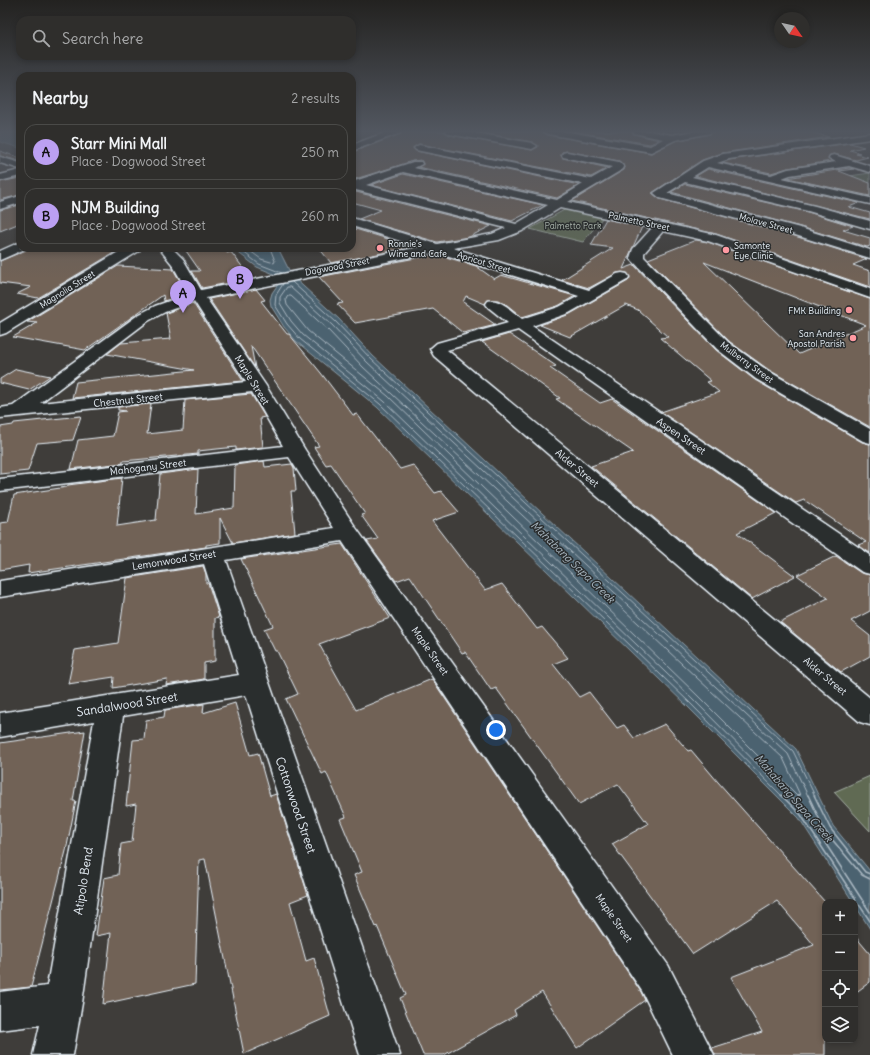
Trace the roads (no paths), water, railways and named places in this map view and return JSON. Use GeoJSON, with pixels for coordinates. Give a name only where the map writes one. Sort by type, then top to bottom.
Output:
{"type":"FeatureCollection","features":[{"type":"Feature","properties":{"kind":"street"},"geometry":{"type":"LineString","coordinates":[[356,184],[368,180]]}},
{"type":"Feature","properties":{"kind":"street","name":"Palmetto Street"},"geometry":{"type":"LineString","coordinates":[[453,180],[712,238],[870,294]]}},
{"type":"Feature","properties":{"kind":"street"},"geometry":{"type":"LineString","coordinates":[[579,180],[593,183]]}},
{"type":"Feature","properties":{"kind":"street","name":"Dogwood Street"},"geometry":{"type":"LineString","coordinates":[[18,411],[143,318],[162,307],[197,295],[436,247],[495,237],[518,228],[597,180]]}},
{"type":"Feature","properties":{"kind":"street","name":"Molave Street"},"geometry":{"type":"LineString","coordinates":[[680,180],[660,193],[661,195],[796,231],[870,254]]}},
{"type":"Feature","properties":{"kind":"street"},"geometry":{"type":"LineString","coordinates":[[693,180],[811,208],[870,225]]}},
{"type":"Feature","properties":{"kind":"street"},"geometry":{"type":"LineString","coordinates":[[784,180],[870,201]]}},
{"type":"Feature","properties":{"kind":"street"},"geometry":{"type":"LineString","coordinates":[[356,186],[518,228]]}},
{"type":"Feature","properties":{"kind":"street"},"geometry":{"type":"LineString","coordinates":[[0,206],[16,200]]}},
{"type":"Feature","properties":{"kind":"street","name":"Apricot Street"},"geometry":{"type":"LineString","coordinates":[[356,223],[592,295]]}},
{"type":"Feature","properties":{"kind":"street","name":"Mulberry Street"},"geometry":{"type":"LineString","coordinates":[[661,226],[638,252],[638,258],[723,346],[762,375],[870,437]]}},
{"type":"Feature","properties":{"kind":"street"},"geometry":{"type":"LineString","coordinates":[[0,256],[16,248]]}},
{"type":"Feature","properties":{"kind":"street","name":"Magnolia Street"},"geometry":{"type":"LineString","coordinates":[[0,330],[127,252]]}},
{"type":"Feature","properties":{"kind":"street","name":"Maple Street"},"geometry":{"type":"LineString","coordinates":[[169,252],[178,262],[197,295],[257,386],[295,450],[348,533],[655,978],[694,1055]]}},
{"type":"Feature","properties":{"kind":"street","name":"Alder Street"},"geometry":{"type":"LineString","coordinates":[[622,277],[564,310],[520,325],[443,346],[438,349],[440,353],[870,714]]}},
{"type":"Feature","properties":{"kind":"street","name":"Aspen Street"},"geometry":{"type":"LineString","coordinates":[[493,304],[520,325],[870,566]]}},
{"type":"Feature","properties":{"kind":"street","name":"Chestnut Street"},"geometry":{"type":"LineString","coordinates":[[0,413],[257,386]]}},
{"type":"Feature","properties":{"kind":"street","name":"Mahogany Street"},"geometry":{"type":"LineString","coordinates":[[0,485],[295,450]]}},
{"type":"Feature","properties":{"kind":"street","name":"Lemonwood Street"},"geometry":{"type":"LineString","coordinates":[[0,589],[348,533]]}},
{"type":"Feature","properties":{"kind":"street","name":"Cottonwood Street"},"geometry":{"type":"LineString","coordinates":[[212,554],[380,1055]]}},
{"type":"Feature","properties":{"kind":"street","name":"Sandalwood Street"},"geometry":{"type":"LineString","coordinates":[[0,725],[255,683]]}},
{"type":"Feature","properties":{"kind":"street","name":"Atipolo Bend"},"geometry":{"type":"LineString","coordinates":[[54,1055],[110,707]]}},
{"type":"Feature","properties":{"kind":"street"},"geometry":{"type":"LineString","coordinates":[[0,1011],[63,1003]]}},
{"type":"Feature","properties":{"kind":"water","name":"Mahabang Sapa Creek"},"geometry":{"type":"Polygon","coordinates":[[[237,252],[280,252],[292,276],[339,319],[373,356],[796,749],[833,826],[870,871],[870,929],[858,910],[858,899],[851,899],[799,818],[687,706],[377,407],[297,342],[284,327],[271,306],[270,300],[272,293],[281,280],[279,276],[257,267],[237,252]]]}},
{"type":"Feature","properties":{"kind":"place","name":"Ronnie's Wine and Cafe"},"geometry":{"type":"Point","coordinates":[380,248]}},
{"type":"Feature","properties":{"kind":"place","name":"Samonte Eye Clinic"},"geometry":{"type":"Point","coordinates":[726,250]}},
{"type":"Feature","properties":{"kind":"place","name":"NJM Building"},"geometry":{"type":"Point","coordinates":[240,299]}},
{"type":"Feature","properties":{"kind":"place","name":"FMK Building"},"geometry":{"type":"Point","coordinates":[849,310]}},
{"type":"Feature","properties":{"kind":"place","name":"Starr Mini Mall"},"geometry":{"type":"Point","coordinates":[183,313]}},
{"type":"Feature","properties":{"kind":"place","name":"San Andres Apostol Parish"},"geometry":{"type":"Point","coordinates":[853,338]}},
{"type":"Feature","properties":{"kind":"park label","name":"Palmetto Park"},"geometry":{"type":"Point","coordinates":[573,225]}}]}
